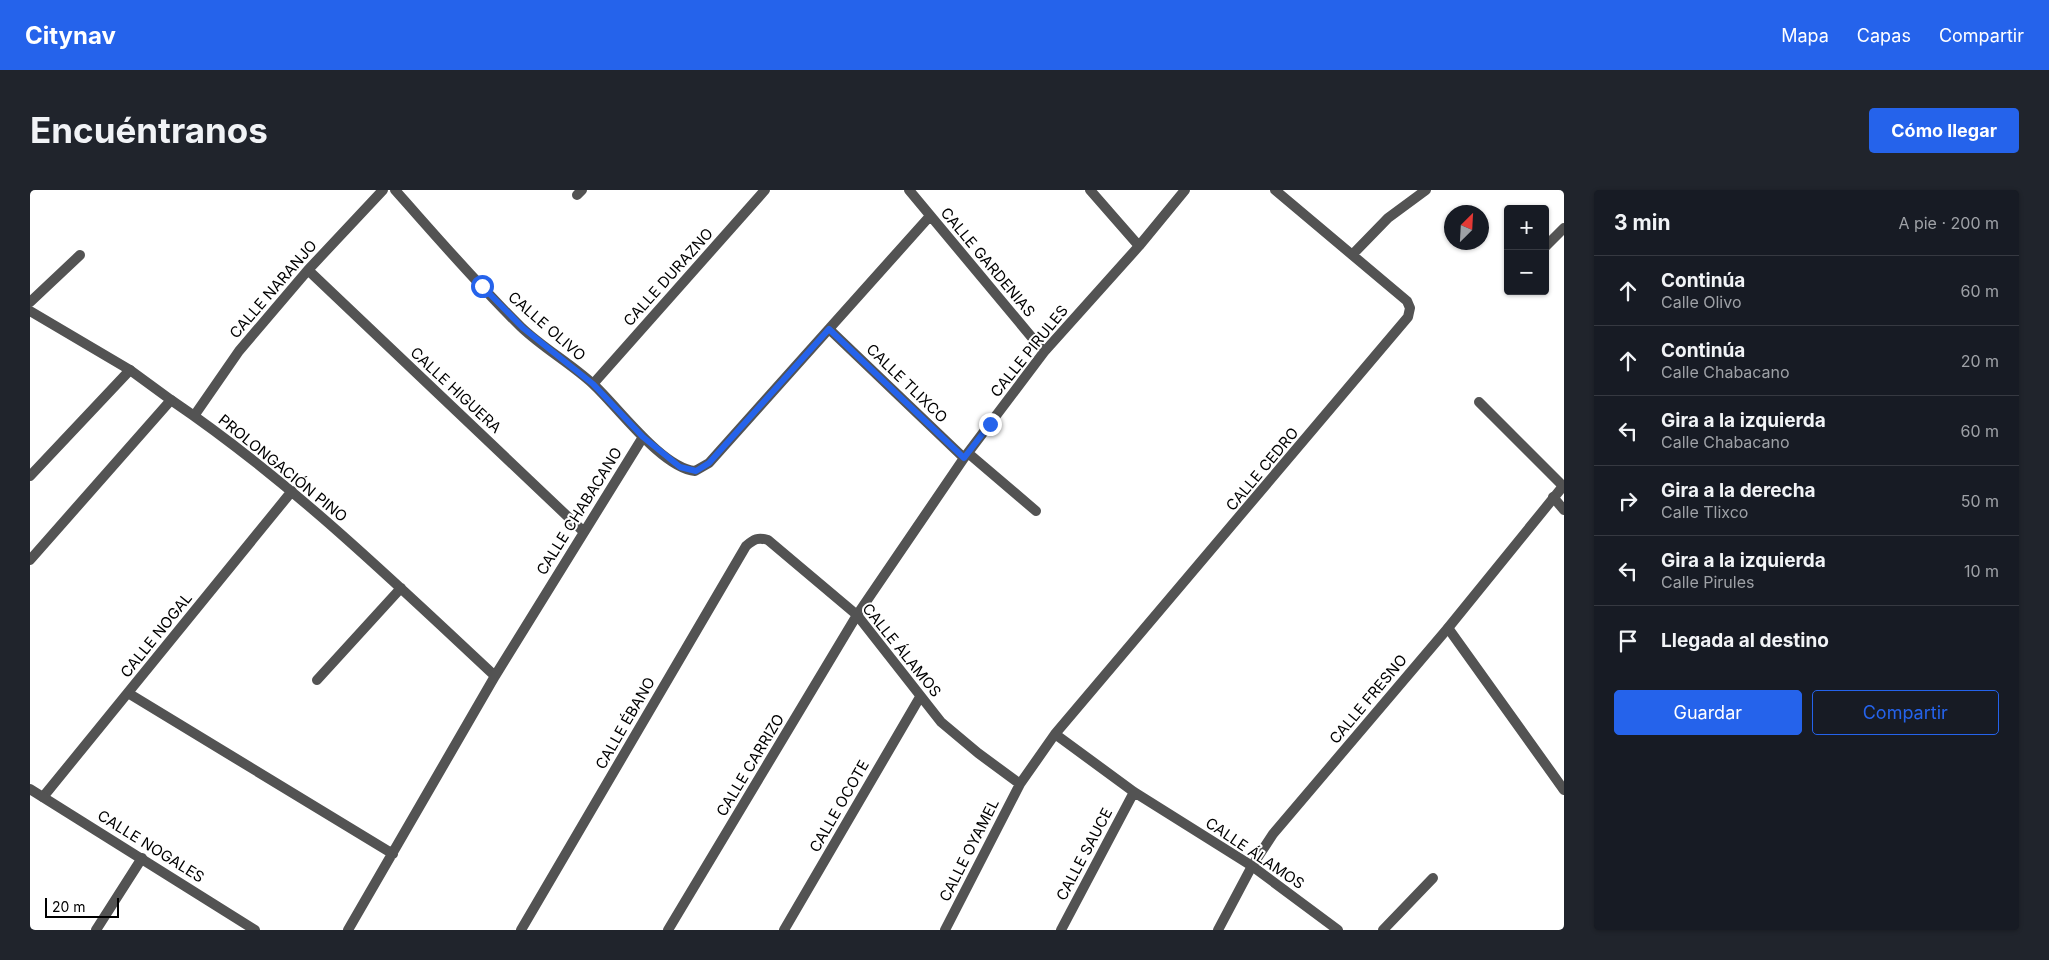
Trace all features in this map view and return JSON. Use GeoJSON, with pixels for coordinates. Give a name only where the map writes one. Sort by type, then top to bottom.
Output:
{"type":"FeatureCollection","features":[{"type":"Feature","properties":{"kind":"street","name":"CALLE NARANJO"},"geometry":{"type":"LineString","coordinates":[[194,416],[239,351],[308,270],[383,190]]}},
{"type":"Feature","properties":{"kind":"street","name":"CALLE OLIVO"},"geometry":{"type":"LineString","coordinates":[[395,190],[468,272],[523,328],[593,384],[643,437]]}},
{"type":"Feature","properties":{"kind":"street","name":"CALLE DURAZNO"},"geometry":{"type":"LineString","coordinates":[[593,384],[765,190]]}},
{"type":"Feature","properties":{"kind":"street","name":"CALLE GARDENIAS"},"geometry":{"type":"LineString","coordinates":[[909,190],[1044,352]]}},
{"type":"Feature","properties":{"kind":"street"},"geometry":{"type":"LineString","coordinates":[[1090,190],[1139,246]]}},
{"type":"Feature","properties":{"kind":"street","name":"CALLE PIRULES"},"geometry":{"type":"LineString","coordinates":[[857,615],[966,456],[1044,352],[1139,246],[1185,190]]}},
{"type":"Feature","properties":{"kind":"street","name":"CALLE CEDRO"},"geometry":{"type":"LineString","coordinates":[[1020,784],[1055,734],[1408,317],[1410,308],[1407,301],[1275,190]]}},
{"type":"Feature","properties":{"kind":"street"},"geometry":{"type":"LineString","coordinates":[[1353,254],[1388,218],[1426,190]]}},
{"type":"Feature","properties":{"kind":"street"},"geometry":{"type":"LineString","coordinates":[[643,437],[680,467],[696,471],[703,468],[930,216]]}},
{"type":"Feature","properties":{"kind":"street"},"geometry":{"type":"LineString","coordinates":[[1549,243],[1564,228]]}},
{"type":"Feature","properties":{"kind":"street"},"geometry":{"type":"LineString","coordinates":[[30,302],[80,255]]}},
{"type":"Feature","properties":{"kind":"street","name":"CALLE HIGUERA"},"geometry":{"type":"LineString","coordinates":[[308,270],[584,532]]}},
{"type":"Feature","properties":{"kind":"street","name":"PROLONGACIÓN PINO"},"geometry":{"type":"LineString","coordinates":[[30,311],[130,370],[292,491],[401,588],[495,676]]}},
{"type":"Feature","properties":{"kind":"street","name":"CALLE TLIXCO"},"geometry":{"type":"LineString","coordinates":[[829,329],[966,456],[1036,511]]}},
{"type":"Feature","properties":{"kind":"street"},"geometry":{"type":"LineString","coordinates":[[30,476],[130,370]]}},
{"type":"Feature","properties":{"kind":"street"},"geometry":{"type":"LineString","coordinates":[[30,560],[171,400]]}},
{"type":"Feature","properties":{"kind":"street"},"geometry":{"type":"LineString","coordinates":[[1479,402],[1564,485]]}},
{"type":"Feature","properties":{"kind":"street","name":"CALLE CHABACANO"},"geometry":{"type":"LineString","coordinates":[[348,930],[495,676],[643,437]]}},
{"type":"Feature","properties":{"kind":"street","name":"CALLE FRESNO"},"geometry":{"type":"LineString","coordinates":[[1218,930],[1252,866],[1273,834],[1448,628],[1564,485]]}},
{"type":"Feature","properties":{"kind":"street","name":"CALLE NOGAL"},"geometry":{"type":"LineString","coordinates":[[43,797],[292,491]]}},
{"type":"Feature","properties":{"kind":"street"},"geometry":{"type":"LineString","coordinates":[[1554,497],[1564,510]]}},
{"type":"Feature","properties":{"kind":"street","name":"CALLE ÁLAMOS"},"geometry":{"type":"LineString","coordinates":[[760,537],[768,540],[857,615],[941,722],[978,753],[1020,784]]}},
{"type":"Feature","properties":{"kind":"street","name":"CALLE ÉBANO"},"geometry":{"type":"LineString","coordinates":[[521,930],[746,546],[760,537]]}},
{"type":"Feature","properties":{"kind":"street"},"geometry":{"type":"LineString","coordinates":[[317,680],[401,588]]}},
{"type":"Feature","properties":{"kind":"street","name":"CALLE CARRIZO"},"geometry":{"type":"LineString","coordinates":[[668,930],[857,615]]}},
{"type":"Feature","properties":{"kind":"street"},"geometry":{"type":"LineString","coordinates":[[1448,628],[1564,790]]}},
{"type":"Feature","properties":{"kind":"street"},"geometry":{"type":"LineString","coordinates":[[128,693],[393,854]]}},
{"type":"Feature","properties":{"kind":"street","name":"CALLE OCOTE"},"geometry":{"type":"LineString","coordinates":[[784,930],[920,697]]}},
{"type":"Feature","properties":{"kind":"street","name":"CALLE ÁLAMOS"},"geometry":{"type":"LineString","coordinates":[[1055,734],[1134,792],[1252,866],[1338,930]]}},
{"type":"Feature","properties":{"kind":"street","name":"CALLE OYAMEL"},"geometry":{"type":"LineString","coordinates":[[945,930],[1020,784]]}},
{"type":"Feature","properties":{"kind":"street","name":"CALLE NOGALES"},"geometry":{"type":"LineString","coordinates":[[30,789],[255,930]]}},
{"type":"Feature","properties":{"kind":"street","name":"CALLE SAUCE"},"geometry":{"type":"LineString","coordinates":[[1061,930],[1134,792]]}},
{"type":"Feature","properties":{"kind":"street"},"geometry":{"type":"LineString","coordinates":[[96,930],[142,858]]}},
{"type":"Feature","properties":{"kind":"street"},"geometry":{"type":"LineString","coordinates":[[1383,930],[1433,878]]}},
{"type":"Feature","properties":{"kind":"route"},"geometry":{"type":"LineString","coordinates":[[482,286],[523,328],[593,384],[643,437],[680,467],[688,470],[696,471],[709,463],[829,329],[964,458],[990,424]]}}]}
